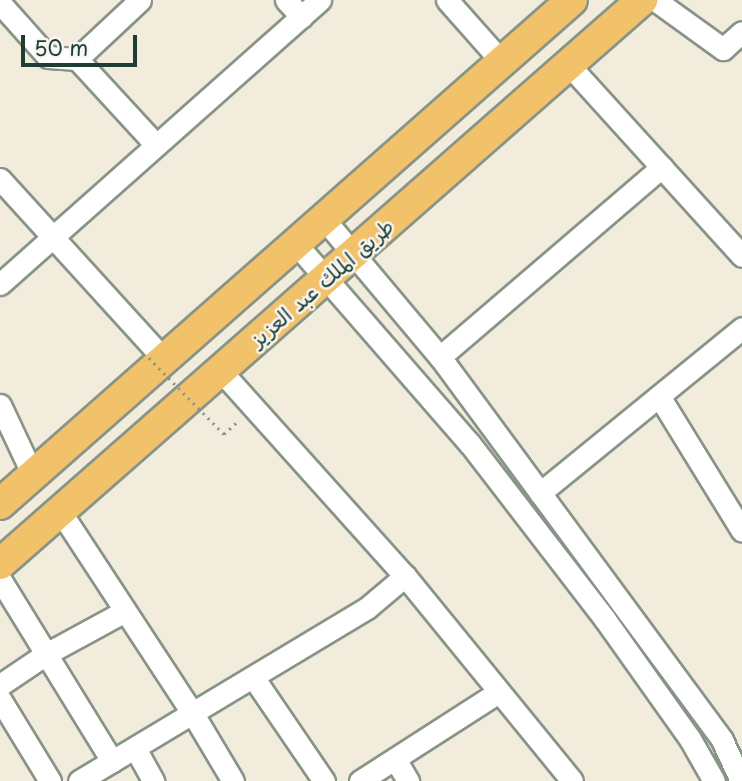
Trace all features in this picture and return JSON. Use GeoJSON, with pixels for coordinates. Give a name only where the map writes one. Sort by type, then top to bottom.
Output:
{"type":"FeatureCollection","features":[{"type":"Feature","properties":{"kind":"highway"},"geometry":{"type":"LineString","coordinates":[[0,504],[157,359],[296,244],[572,0]]}},
{"type":"Feature","properties":{"kind":"highway","name":"طريق الملك عبد العزيز"},"geometry":{"type":"LineString","coordinates":[[0,564],[642,0]]}},
{"type":"Feature","properties":{"kind":"street"},"geometry":{"type":"LineString","coordinates":[[77,59],[140,0]]}},
{"type":"Feature","properties":{"kind":"street"},"geometry":{"type":"LineString","coordinates":[[286,0],[302,17]]}},
{"type":"Feature","properties":{"kind":"street"},"geometry":{"type":"LineString","coordinates":[[0,284],[320,0]]}},
{"type":"Feature","properties":{"kind":"street"},"geometry":{"type":"LineString","coordinates":[[447,0],[502,62]]}},
{"type":"Feature","properties":{"kind":"street"},"geometry":{"type":"LineString","coordinates":[[655,0],[723,49],[742,32]]}},
{"type":"Feature","properties":{"kind":"street"},"geometry":{"type":"LineString","coordinates":[[0,3],[48,57],[77,59],[156,145]]}},
{"type":"Feature","properties":{"kind":"street"},"geometry":{"type":"LineString","coordinates":[[568,64],[742,256]]}},
{"type":"Feature","properties":{"kind":"street"},"geometry":{"type":"LineString","coordinates":[[440,357],[662,167]]}},
{"type":"Feature","properties":{"kind":"street"},"geometry":{"type":"LineString","coordinates":[[0,179],[157,359]]}},
{"type":"Feature","properties":{"kind":"street"},"geometry":{"type":"LineString","coordinates":[[324,219],[440,357],[722,740],[730,776]]}},
{"type":"Feature","properties":{"kind":"street"},"geometry":{"type":"LineString","coordinates":[[296,244],[327,276],[470,444],[604,618],[690,738],[730,776]]}},
{"type":"Feature","properties":{"kind":"street"},"geometry":{"type":"LineString","coordinates":[[540,493],[742,328]]}},
{"type":"Feature","properties":{"kind":"street"},"geometry":{"type":"LineString","coordinates":[[220,370],[405,576],[572,781]]}},
{"type":"Feature","properties":{"kind":"street"},"geometry":{"type":"LineString","coordinates":[[659,396],[742,531]]}},
{"type":"Feature","properties":{"kind":"street"},"geometry":{"type":"LineString","coordinates":[[3,419],[33,475]]}},
{"type":"Feature","properties":{"kind":"street"},"geometry":{"type":"LineString","coordinates":[[60,512],[193,713],[233,781]]}},
{"type":"Feature","properties":{"kind":"street"},"geometry":{"type":"LineString","coordinates":[[79,781],[367,608],[405,576]]}},
{"type":"Feature","properties":{"kind":"street"},"geometry":{"type":"LineString","coordinates":[[0,579],[113,761]]}},
{"type":"Feature","properties":{"kind":"street"},"geometry":{"type":"LineString","coordinates":[[0,685],[46,654],[125,611]]}},
{"type":"Feature","properties":{"kind":"street"},"geometry":{"type":"LineString","coordinates":[[253,677],[324,781]]}},
{"type":"Feature","properties":{"kind":"street"},"geometry":{"type":"LineString","coordinates":[[359,781],[498,693]]}},
{"type":"Feature","properties":{"kind":"street"},"geometry":{"type":"LineString","coordinates":[[0,699],[50,781]]}},
{"type":"Feature","properties":{"kind":"street"},"geometry":{"type":"LineString","coordinates":[[135,748],[153,781]]}},
{"type":"Feature","properties":{"kind":"street"},"geometry":{"type":"LineString","coordinates":[[395,759],[408,781]]}},
{"type":"Feature","properties":{"kind":"path"},"geometry":{"type":"LineString","coordinates":[[157,359],[224,434],[253,407]]}}]}
